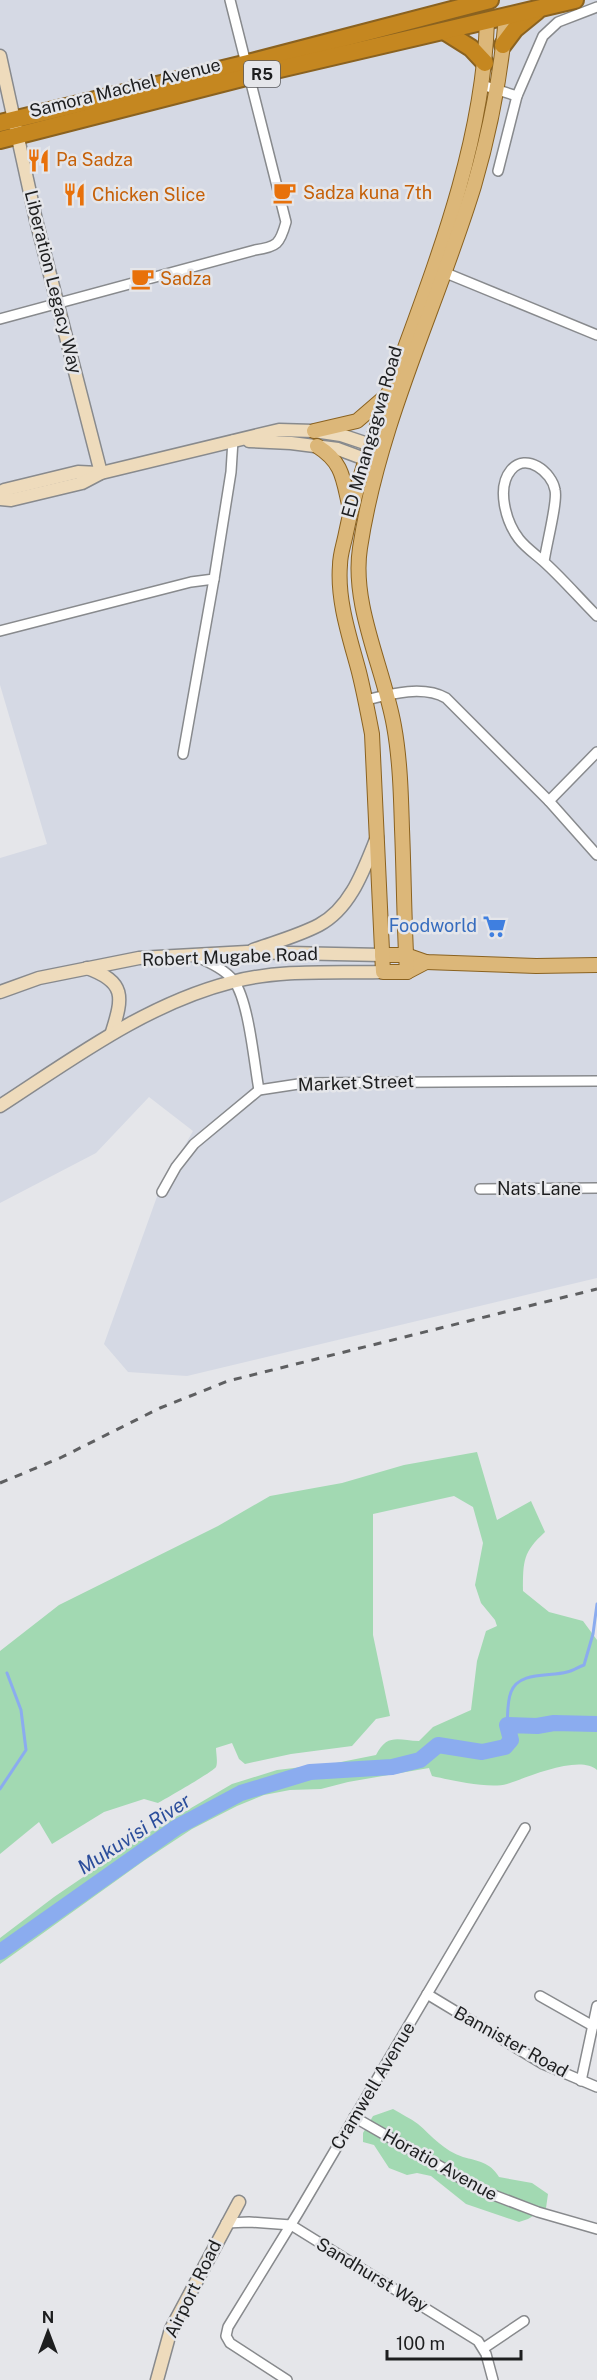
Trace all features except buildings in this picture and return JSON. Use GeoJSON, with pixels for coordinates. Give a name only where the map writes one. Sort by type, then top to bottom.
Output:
{"type":"FeatureCollection","features":[{"type":"Feature","properties":{"kind":"highway"},"geometry":{"type":"LineString","coordinates":[[416,20],[444,0]]}},
{"type":"Feature","properties":{"kind":"highway","name":"Samora Machel Avenue"},"geometry":{"type":"LineString","coordinates":[[0,140],[489,0]]}},
{"type":"Feature","properties":{"kind":"highway","name":"ED Mnangagwa Road"},"geometry":{"type":"LineString","coordinates":[[487,22],[489,0]]}},
{"type":"Feature","properties":{"kind":"highway","name":"Samora Machel Avenue"},"geometry":{"type":"LineString","coordinates":[[8,121],[444,32],[487,22],[506,8],[540,8],[575,0]]}},
{"type":"Feature","properties":{"kind":"highway"},"geometry":{"type":"LineString","coordinates":[[503,45],[515,29],[540,8]]}},
{"type":"Feature","properties":{"kind":"highway"},"geometry":{"type":"LineString","coordinates":[[444,32],[471,48],[485,63]]}},
{"type":"Feature","properties":{"kind":"main road","name":"ED Mnangagwa Road"},"geometry":{"type":"LineString","coordinates":[[407,972],[398,755],[387,694],[366,618],[359,569],[360,551],[373,462],[388,395],[476,178],[497,88],[506,8]]}},
{"type":"Feature","properties":{"kind":"main road","name":"ED Mnangagwa Road"},"geometry":{"type":"LineString","coordinates":[[377,447],[410,366],[468,159],[482,85],[487,22]]}},
{"type":"Feature","properties":{"kind":"main road","name":"Liberation Legacy Way"},"geometry":{"type":"LineString","coordinates":[[0,56],[8,121],[18,136],[36,220],[100,473]]}},
{"type":"Feature","properties":{"kind":"main road"},"geometry":{"type":"LineString","coordinates":[[314,431],[357,421],[388,395]]}},
{"type":"Feature","properties":{"kind":"main road"},"geometry":{"type":"LineString","coordinates":[[0,500],[11,500],[82,483],[100,473],[279,430],[314,431],[340,435],[377,447]]}},
{"type":"Feature","properties":{"kind":"main road"},"geometry":{"type":"LineString","coordinates":[[233,440],[338,449],[373,462]]}},
{"type":"Feature","properties":{"kind":"main road"},"geometry":{"type":"LineString","coordinates":[[317,446],[330,454],[336,462],[351,511]]}},
{"type":"Feature","properties":{"kind":"main road","name":"ED Mnangagwa Road"},"geometry":{"type":"LineString","coordinates":[[373,462],[351,511],[340,565],[340,592],[372,734],[383,972]]}},
{"type":"Feature","properties":{"kind":"main road"},"geometry":{"type":"LineString","coordinates":[[0,493],[4,490],[78,472],[100,473]]}},
{"type":"Feature","properties":{"kind":"main road"},"geometry":{"type":"LineString","coordinates":[[247,952],[305,932],[336,913],[357,883],[377,836]]}},
{"type":"Feature","properties":{"kind":"main road","name":"Robert Mugabe Road"},"geometry":{"type":"LineString","coordinates":[[0,992],[39,978],[139,958],[247,952],[406,955],[426,962],[536,966],[597,965]]}},
{"type":"Feature","properties":{"kind":"main road","name":"Robert Mugabe Road"},"geometry":{"type":"LineString","coordinates":[[407,972],[426,962]]}},
{"type":"Feature","properties":{"kind":"main road"},"geometry":{"type":"LineString","coordinates":[[86,968],[111,979],[116,986],[119,1005],[112,1032]]}},
{"type":"Feature","properties":{"kind":"main road"},"geometry":{"type":"LineString","coordinates":[[0,1106],[112,1032],[175,1001],[234,981],[279,975],[407,972]]}},
{"type":"Feature","properties":{"kind":"main road","name":"Airport Road"},"geometry":{"type":"LineString","coordinates":[[157,2380],[171,2329],[239,2202]]}},
{"type":"Feature","properties":{"kind":"street"},"geometry":{"type":"LineString","coordinates":[[0,319],[255,250],[272,248],[280,241],[286,222],[230,0]]}},
{"type":"Feature","properties":{"kind":"street"},"geometry":{"type":"LineString","coordinates":[[498,171],[517,96],[543,36],[558,22],[597,7]]}},
{"type":"Feature","properties":{"kind":"street"},"geometry":{"type":"LineString","coordinates":[[482,85],[517,96]]}},
{"type":"Feature","properties":{"kind":"street"},"geometry":{"type":"LineString","coordinates":[[438,270],[597,335]]}},
{"type":"Feature","properties":{"kind":"street"},"geometry":{"type":"LineString","coordinates":[[183,754],[214,579],[231,472],[233,440]]}},
{"type":"Feature","properties":{"kind":"street"},"geometry":{"type":"LineString","coordinates":[[544,562],[556,490],[549,476],[540,467],[527,463],[519,464],[511,471],[505,483],[503,499],[509,519],[519,539],[597,616]]}},
{"type":"Feature","properties":{"kind":"street"},"geometry":{"type":"LineString","coordinates":[[0,631],[190,582],[214,579]]}},
{"type":"Feature","properties":{"kind":"street"},"geometry":{"type":"LineString","coordinates":[[366,700],[387,694],[428,692],[437,693],[446,698],[549,801],[597,855]]}},
{"type":"Feature","properties":{"kind":"street"},"geometry":{"type":"LineString","coordinates":[[549,801],[597,752]]}},
{"type":"Feature","properties":{"kind":"street"},"geometry":{"type":"LineString","coordinates":[[162,1192],[176,1167],[194,1144],[258,1090],[244,1007],[234,981],[214,965],[195,956]]}},
{"type":"Feature","properties":{"kind":"street","name":"Market Street"},"geometry":{"type":"LineString","coordinates":[[258,1090],[305,1083],[597,1081]]}},
{"type":"Feature","properties":{"kind":"street","name":"Nats Lane"},"geometry":{"type":"LineString","coordinates":[[480,1189],[597,1188]]}},
{"type":"Feature","properties":{"kind":"street","name":"Cramwell Avenue"},"geometry":{"type":"LineString","coordinates":[[287,2380],[230,2343],[226,2336],[228,2327],[291,2225],[525,1828]]}},
{"type":"Feature","properties":{"kind":"street","name":"Bannister Road"},"geometry":{"type":"LineString","coordinates":[[427,1994],[543,2064],[597,2087]]}},
{"type":"Feature","properties":{"kind":"street"},"geometry":{"type":"LineString","coordinates":[[540,1996],[593,2026]]}},
{"type":"Feature","properties":{"kind":"street"},"geometry":{"type":"LineString","coordinates":[[581,2081],[597,2006]]}},
{"type":"Feature","properties":{"kind":"street","name":"Horatio Avenue"},"geometry":{"type":"LineString","coordinates":[[354,2117],[483,2191],[538,2212],[597,2229]]}},
{"type":"Feature","properties":{"kind":"street"},"geometry":{"type":"LineString","coordinates":[[226,2223],[291,2225]]}},
{"type":"Feature","properties":{"kind":"street","name":"Sandhurst Way"},"geometry":{"type":"LineString","coordinates":[[291,2225],[469,2334],[484,2348]]}},
{"type":"Feature","properties":{"kind":"street"},"geometry":{"type":"LineString","coordinates":[[493,2380],[484,2348],[524,2321]]}},
{"type":"Feature","properties":{"kind":"shaded area"},"geometry":{"type":"Polygon","coordinates":[[[0,0],[597,0],[597,1278],[187,1376],[128,1372],[104,1344],[159,1191],[193,1131],[149,1097],[96,1153],[0,1203],[0,858],[47,844],[0,685],[0,0]]]}},
{"type":"Feature","properties":{"kind":"green space"},"geometry":{"type":"Polygon","coordinates":[[[477,1452],[497,1520],[531,1501],[545,1532],[528,1552],[524,1564],[523,1591],[549,1612],[583,1621],[597,1640],[597,1770],[589,1766],[566,1766],[507,1784],[490,1785],[432,1776],[429,1768],[321,1789],[290,1790],[264,1795],[192,1829],[0,1964],[0,1938],[54,1897],[145,1835],[232,1784],[277,1770],[336,1763],[376,1755],[384,1743],[394,1739],[419,1741],[433,1727],[471,1710],[477,1661],[486,1631],[497,1626],[481,1603],[475,1585],[483,1543],[473,1507],[454,1496],[373,1514],[373,1635],[390,1716],[376,1719],[352,1746],[291,1754],[245,1764],[239,1759],[232,1743],[216,1748],[216,1767],[158,1803],[144,1799],[104,1812],[52,1844],[39,1822],[0,1854],[0,1651],[59,1605],[218,1526],[270,1496],[342,1483],[404,1465],[477,1452]]]}},
{"type":"Feature","properties":{"kind":"green space"},"geometry":{"type":"Polygon","coordinates":[[[393,2109],[418,2124],[450,2151],[488,2165],[499,2177],[532,2183],[548,2194],[546,2208],[519,2222],[466,2204],[431,2176],[417,2173],[407,2175],[389,2168],[374,2145],[363,2142],[363,2133],[373,2116],[393,2109]]]}},
{"type":"Feature","properties":{"kind":"waterway"},"geometry":{"type":"LineString","coordinates":[[507,1725],[508,1704],[515,1685],[528,1678],[569,1671],[584,1665],[593,1634],[597,1604]]}},
{"type":"Feature","properties":{"kind":"waterway"},"geometry":{"type":"LineString","coordinates":[[0,1789],[26,1750],[21,1710],[7,1673]]}},
{"type":"Feature","properties":{"kind":"waterway","name":"Mukuvisi River"},"geometry":{"type":"LineString","coordinates":[[0,1952],[177,1827],[241,1793],[310,1772],[392,1767],[420,1760],[438,1745],[482,1752],[505,1747],[511,1740],[507,1725],[597,1724]]}},
{"type":"Feature","properties":{"kind":"railway"},"geometry":{"type":"LineString","coordinates":[[0,1483],[60,1458],[160,1408],[228,1381],[597,1289]]}},
{"type":"Feature","properties":{"kind":"place","name":"Pa Sadza"},"geometry":{"type":"Point","coordinates":[38,160]}},
{"type":"Feature","properties":{"kind":"place","name":"Sadza kuna 7th"},"geometry":{"type":"Point","coordinates":[285,193]}},
{"type":"Feature","properties":{"kind":"place","name":"Chicken Slice"},"geometry":{"type":"Point","coordinates":[74,195]}},
{"type":"Feature","properties":{"kind":"place","name":"Sadza"},"geometry":{"type":"Point","coordinates":[142,279]}},
{"type":"Feature","properties":{"kind":"place","name":"Foodworld"},"geometry":{"type":"Point","coordinates":[495,926]}}]}
